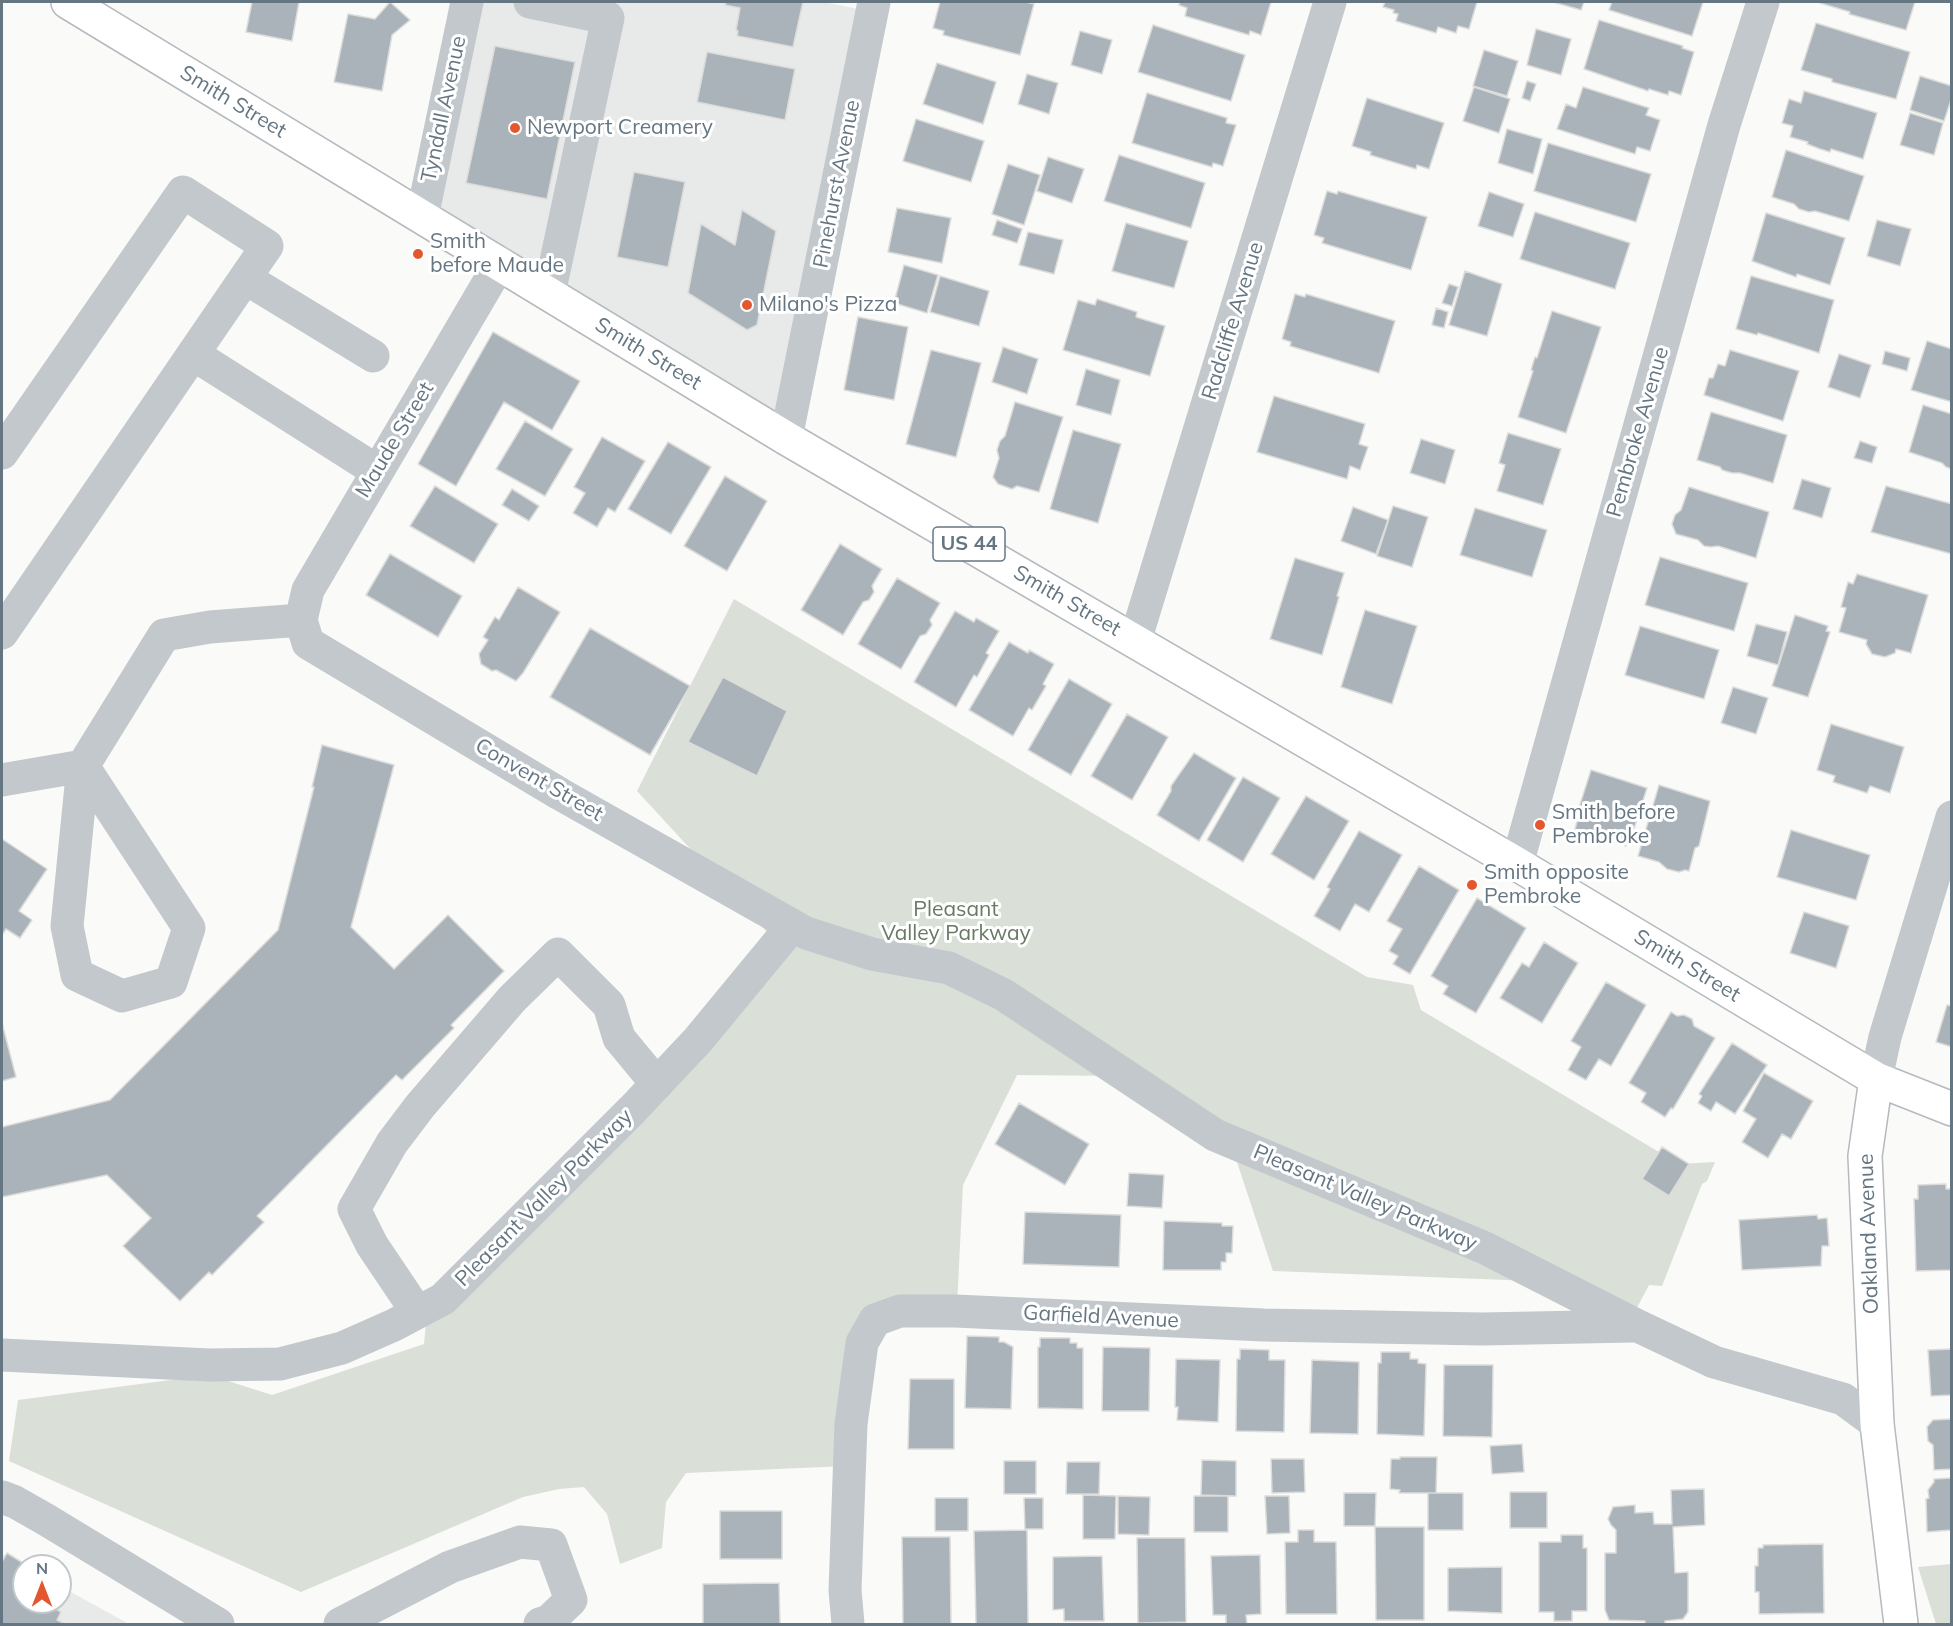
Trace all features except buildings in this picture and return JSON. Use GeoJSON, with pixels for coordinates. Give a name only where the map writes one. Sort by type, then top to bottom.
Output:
{"type":"FeatureCollection","features":[{"type":"Feature","properties":{"kind":"main road","name":"Smith Street"},"geometry":{"type":"LineString","coordinates":[[68,2],[786,438],[1517,864],[1876,1079],[1952,1109]]}},
{"type":"Feature","properties":{"kind":"main road","name":"Oakland Avenue"},"geometry":{"type":"LineString","coordinates":[[1876,1079],[1865,1156],[1876,1424],[1901,1624]]}},
{"type":"Feature","properties":{"kind":"street","name":"Tyndall Avenue"},"geometry":{"type":"LineString","coordinates":[[422,217],[467,2]]}},
{"type":"Feature","properties":{"kind":"street"},"geometry":{"type":"LineString","coordinates":[[530,2],[608,18],[549,294]]}},
{"type":"Feature","properties":{"kind":"street","name":"Pinehurst Avenue"},"geometry":{"type":"LineString","coordinates":[[786,438],[874,2]]}},
{"type":"Feature","properties":{"kind":"street","name":"Radcliffe Avenue"},"geometry":{"type":"LineString","coordinates":[[1135,641],[1330,2]]}},
{"type":"Feature","properties":{"kind":"street","name":"Pembroke Avenue"},"geometry":{"type":"LineString","coordinates":[[1517,864],[1724,125],[1762,2]]}},
{"type":"Feature","properties":{"kind":"street"},"geometry":{"type":"LineString","coordinates":[[2,453],[183,192],[267,246],[2,633]]}},
{"type":"Feature","properties":{"kind":"street","name":"Maude Street"},"geometry":{"type":"LineString","coordinates":[[301,620],[308,590],[500,263]]}},
{"type":"Feature","properties":{"kind":"street"},"geometry":{"type":"LineString","coordinates":[[245,278],[373,356]]}},
{"type":"Feature","properties":{"kind":"street"},"geometry":{"type":"LineString","coordinates":[[193,354],[376,471]]}},
{"type":"Feature","properties":{"kind":"street"},"geometry":{"type":"LineString","coordinates":[[83,766],[189,928],[171,982],[122,996],[77,975],[66,926],[83,766],[164,635],[210,627],[301,620]]}},
{"type":"Feature","properties":{"kind":"street","name":"Convent Street"},"geometry":{"type":"LineString","coordinates":[[301,620],[308,643],[560,794],[792,926]]}},
{"type":"Feature","properties":{"kind":"street"},"geometry":{"type":"LineString","coordinates":[[2,780],[83,766]]}},
{"type":"Feature","properties":{"kind":"street","name":"Oakland Avenue"},"geometry":{"type":"LineString","coordinates":[[1876,1079],[1885,1037],[1952,817]]}},
{"type":"Feature","properties":{"kind":"street","name":"Pleasant Valley Parkway"},"geometry":{"type":"LineString","coordinates":[[2,1354],[209,1365],[280,1364],[342,1348],[443,1299],[709,1028],[792,926],[872,954],[949,968],[1004,996],[1215,1134],[1485,1248],[1714,1362],[1843,1399],[1876,1424]]}},
{"type":"Feature","properties":{"kind":"street"},"geometry":{"type":"LineString","coordinates":[[417,1312],[372,1245],[354,1209],[392,1143],[420,1106],[512,999],[558,954],[609,1005],[620,1038],[657,1083]]}},
{"type":"Feature","properties":{"kind":"street","name":"Garfield Avenue"},"geometry":{"type":"LineString","coordinates":[[848,1624],[845,1590],[851,1424],[862,1343],[876,1320],[900,1311],[955,1311],[1275,1325],[1482,1329],[1638,1326]]}},
{"type":"Feature","properties":{"kind":"street"},"geometry":{"type":"LineString","coordinates":[[2,1497],[15,1502],[218,1624]]}},
{"type":"Feature","properties":{"kind":"street"},"geometry":{"type":"LineString","coordinates":[[340,1624],[450,1567],[520,1542],[551,1545],[571,1599],[549,1621],[540,1624]]}},
{"type":"Feature","properties":{"kind":"shaded area"},"geometry":{"type":"Polygon","coordinates":[[[474,2],[824,2],[873,12],[790,439],[432,217],[474,2]]]}},
{"type":"Feature","properties":{"kind":"shaded area"},"geometry":{"type":"Polygon","coordinates":[[[2,1554],[12,1559],[12,1614],[72,1614],[72,1593],[129,1624],[2,1624],[2,1554]]]}},
{"type":"Feature","properties":{"kind":"green space","name":"Pleasant Valley Parkway"},"geometry":{"type":"Polygon","coordinates":[[[734,599],[1367,977],[1413,985],[1421,1010],[1679,1164],[1715,1162],[1707,1181],[1702,1184],[1662,1286],[1649,1285],[1632,1317],[1559,1282],[1273,1271],[1230,1141],[1127,1076],[1017,1075],[963,1185],[957,1306],[869,1328],[846,1466],[686,1473],[666,1502],[662,1548],[620,1564],[607,1514],[584,1487],[559,1489],[523,1497],[301,1592],[9,1461],[18,1400],[209,1375],[272,1395],[424,1344],[427,1311],[777,943],[637,791],[734,599]]]}},
{"type":"Feature","properties":{"kind":"green space"},"geometry":{"type":"Polygon","coordinates":[[[1951,1564],[1951,1624],[1936,1624],[1918,1567],[1951,1564]]]}},
{"type":"Feature","properties":{"kind":"place","name":"Newport Creamery"},"geometry":{"type":"Point","coordinates":[515,128]}},
{"type":"Feature","properties":{"kind":"place","name":"Smith before Maude"},"geometry":{"type":"Point","coordinates":[418,254]}},
{"type":"Feature","properties":{"kind":"place","name":"Milano's Pizza"},"geometry":{"type":"Point","coordinates":[747,305]}},
{"type":"Feature","properties":{"kind":"place","name":"Smith before Pembroke"},"geometry":{"type":"Point","coordinates":[1540,825]}},
{"type":"Feature","properties":{"kind":"place","name":"Smith opposite Pembroke"},"geometry":{"type":"Point","coordinates":[1472,885]}}]}
